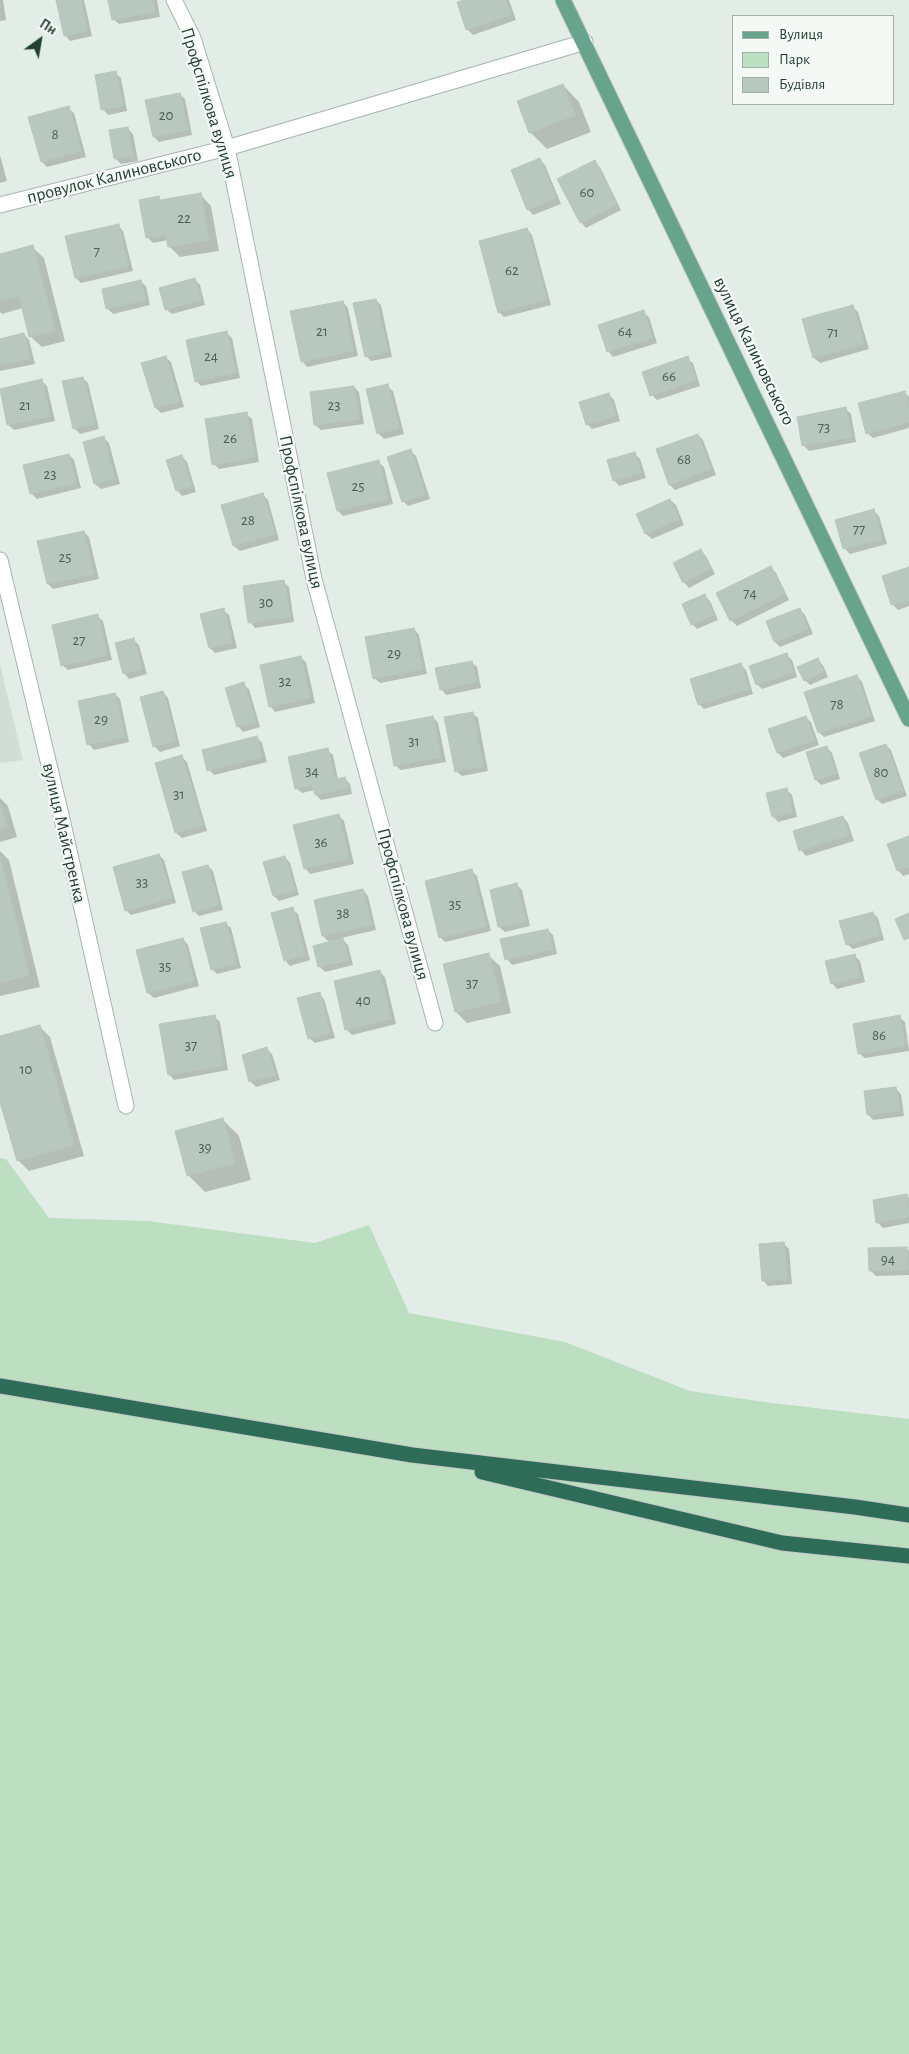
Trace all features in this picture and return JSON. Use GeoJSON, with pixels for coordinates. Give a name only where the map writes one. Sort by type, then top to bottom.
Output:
{"type":"FeatureCollection","features":[{"type":"Feature","properties":{"kind":"highway"},"geometry":{"type":"LineString","coordinates":[[0,1386],[412,1455],[909,1515]]}},
{"type":"Feature","properties":{"kind":"highway"},"geometry":{"type":"LineString","coordinates":[[412,1455],[782,1543],[909,1556]]}},
{"type":"Feature","properties":{"kind":"main road","name":"вулиця Калиновського"},"geometry":{"type":"LineString","coordinates":[[564,0],[909,719]]}},
{"type":"Feature","properties":{"kind":"street","name":"Профспілкова вулиця"},"geometry":{"type":"LineString","coordinates":[[174,0],[194,38],[227,148],[314,579],[435,1023]]}},
{"type":"Feature","properties":{"kind":"street","name":"провулок Калиновського"},"geometry":{"type":"LineString","coordinates":[[0,205],[227,148],[585,42]]}},
{"type":"Feature","properties":{"kind":"street","name":"вулиця Майстренка"},"geometry":{"type":"LineString","coordinates":[[0,560],[62,819],[126,1106]]}},
{"type":"Feature","properties":{"kind":"shaded area"},"geometry":{"type":"Polygon","coordinates":[[[0,664],[23,760],[0,763],[0,664]]]}},
{"type":"Feature","properties":{"kind":"green space"},"geometry":{"type":"Polygon","coordinates":[[[0,1158],[6,1159],[49,1218],[148,1221],[315,1243],[369,1225],[409,1313],[565,1342],[690,1391],[764,1402],[909,1419],[909,2054],[0,2054],[0,1158]]]}},
{"type":"Feature","properties":{"kind":"building"},"geometry":{"type":"Polygon","coordinates":[[[56,0],[81,0],[87,31],[64,36],[56,0]]]}},
{"type":"Feature","properties":{"kind":"building"},"geometry":{"type":"Polygon","coordinates":[[[108,0],[153,0],[155,12],[112,20],[108,0]]]}},
{"type":"Feature","properties":{"kind":"building"},"geometry":{"type":"Polygon","coordinates":[[[464,0],[506,0],[511,15],[466,30],[457,2],[464,0]]]}},
{"type":"Feature","properties":{"kind":"building"},"geometry":{"type":"Polygon","coordinates":[[[116,71],[123,106],[101,110],[95,75],[116,71]]]}},
{"type":"Feature","properties":{"kind":"building"},"geometry":{"type":"Polygon","coordinates":[[[563,84],[575,115],[529,133],[517,101],[563,84]]]}},
{"type":"Feature","properties":{"kind":"building"},"geometry":{"type":"Polygon","coordinates":[[[180,93],[188,130],[153,137],[145,100],[180,93]]]}},
{"type":"Feature","properties":{"kind":"building"},"geometry":{"type":"Polygon","coordinates":[[[69,106],[81,151],[41,162],[28,117],[69,106]]]}},
{"type":"Feature","properties":{"kind":"building"},"geometry":{"type":"Polygon","coordinates":[[[128,127],[133,156],[114,159],[109,130],[128,127]]]}},
{"type":"Feature","properties":{"kind":"building"},"geometry":{"type":"Polygon","coordinates":[[[540,158],[556,198],[527,210],[511,170],[540,158]]]}},
{"type":"Feature","properties":{"kind":"building"},"geometry":{"type":"Polygon","coordinates":[[[595,160],[617,204],[580,223],[557,179],[595,160]]]}},
{"type":"Feature","properties":{"kind":"building"},"geometry":{"type":"Polygon","coordinates":[[[201,193],[209,240],[168,247],[160,200],[201,193]]]}},
{"type":"Feature","properties":{"kind":"building"},"geometry":{"type":"Polygon","coordinates":[[[159,196],[166,235],[146,238],[139,200],[159,196]]]}},
{"type":"Feature","properties":{"kind":"building"},"geometry":{"type":"Polygon","coordinates":[[[119,224],[128,266],[75,278],[65,236],[119,224]]]}},
{"type":"Feature","properties":{"kind":"building"},"geometry":{"type":"Polygon","coordinates":[[[527,228],[547,299],[498,313],[479,241],[527,228]]]}},
{"type":"Feature","properties":{"kind":"building"},"geometry":{"type":"Polygon","coordinates":[[[33,245],[55,330],[29,337],[19,296],[0,301],[0,254],[33,245]]]}},
{"type":"Feature","properties":{"kind":"building"},"geometry":{"type":"Polygon","coordinates":[[[195,278],[201,300],[165,310],[159,288],[195,278]]]}},
{"type":"Feature","properties":{"kind":"building"},"geometry":{"type":"Polygon","coordinates":[[[141,280],[146,300],[106,309],[102,289],[141,280]]]}},
{"type":"Feature","properties":{"kind":"building"},"geometry":{"type":"Polygon","coordinates":[[[376,299],[388,352],[365,357],[353,303],[376,299]]]}},
{"type":"Feature","properties":{"kind":"building"},"geometry":{"type":"Polygon","coordinates":[[[343,301],[353,351],[301,362],[290,311],[343,301]]]}},
{"type":"Feature","properties":{"kind":"building"},"geometry":{"type":"Polygon","coordinates":[[[853,305],[864,344],[813,358],[802,319],[853,305]]]}},
{"type":"Feature","properties":{"kind":"building"},"geometry":{"type":"Polygon","coordinates":[[[644,310],[652,338],[607,352],[598,325],[644,310]]]}},
{"type":"Feature","properties":{"kind":"building"},"geometry":{"type":"Polygon","coordinates":[[[227,331],[236,373],[195,382],[186,340],[227,331]]]}},
{"type":"Feature","properties":{"kind":"building"},"geometry":{"type":"Polygon","coordinates":[[[24,333],[30,359],[0,365],[0,339],[24,333]]]}},
{"type":"Feature","properties":{"kind":"building"},"geometry":{"type":"Polygon","coordinates":[[[166,356],[179,402],[155,408],[141,363],[166,356]]]}},
{"type":"Feature","properties":{"kind":"building"},"geometry":{"type":"Polygon","coordinates":[[[688,356],[696,380],[650,396],[642,372],[688,356]]]}},
{"type":"Feature","properties":{"kind":"building"},"geometry":{"type":"Polygon","coordinates":[[[83,377],[95,424],[73,429],[62,381],[83,377]]]}},
{"type":"Feature","properties":{"kind":"building"},"geometry":{"type":"Polygon","coordinates":[[[42,379],[50,416],[7,425],[0,389],[42,379]]]}},
{"type":"Feature","properties":{"kind":"building"},"geometry":{"type":"Polygon","coordinates":[[[388,384],[399,428],[377,434],[366,389],[388,384]]]}},
{"type":"Feature","properties":{"kind":"building"},"geometry":{"type":"Polygon","coordinates":[[[354,386],[359,419],[314,425],[310,392],[354,386]]]}},
{"type":"Feature","properties":{"kind":"building"},"geometry":{"type":"Polygon","coordinates":[[[905,391],[909,406],[909,422],[866,434],[858,403],[905,391]]]}},
{"type":"Feature","properties":{"kind":"building"},"geometry":{"type":"Polygon","coordinates":[[[609,393],[616,416],[586,425],[579,402],[609,393]]]}},
{"type":"Feature","properties":{"kind":"building"},"geometry":{"type":"Polygon","coordinates":[[[846,407],[852,437],[802,446],[797,417],[846,407]]]}},
{"type":"Feature","properties":{"kind":"building"},"geometry":{"type":"Polygon","coordinates":[[[247,412],[255,457],[212,465],[205,419],[247,412]]]}},
{"type":"Feature","properties":{"kind":"building"},"geometry":{"type":"Polygon","coordinates":[[[698,434],[711,469],[669,485],[656,449],[698,434]]]}},
{"type":"Feature","properties":{"kind":"building"},"geometry":{"type":"Polygon","coordinates":[[[104,436],[115,479],[94,484],[83,442],[104,436]]]}},
{"type":"Feature","properties":{"kind":"building"},"geometry":{"type":"Polygon","coordinates":[[[411,449],[425,494],[402,502],[387,457],[411,449]]]}},
{"type":"Feature","properties":{"kind":"building"},"geometry":{"type":"Polygon","coordinates":[[[635,452],[641,473],[613,481],[607,460],[635,452]]]}},
{"type":"Feature","properties":{"kind":"building"},"geometry":{"type":"Polygon","coordinates":[[[69,454],[76,483],[30,494],[23,465],[69,454]]]}},
{"type":"Feature","properties":{"kind":"building"},"geometry":{"type":"Polygon","coordinates":[[[182,455],[192,486],[176,491],[166,460],[182,455]]]}},
{"type":"Feature","properties":{"kind":"building"},"geometry":{"type":"Polygon","coordinates":[[[379,460],[388,499],[337,511],[327,473],[379,460]]]}},
{"type":"Feature","properties":{"kind":"building"},"geometry":{"type":"Polygon","coordinates":[[[263,493],[275,534],[233,546],[221,505],[263,493]]]}},
{"type":"Feature","properties":{"kind":"building"},"geometry":{"type":"Polygon","coordinates":[[[670,499],[679,519],[645,534],[636,514],[670,499]]]}},
{"type":"Feature","properties":{"kind":"building"},"geometry":{"type":"Polygon","coordinates":[[[874,509],[882,539],[843,549],[835,520],[874,509]]]}},
{"type":"Feature","properties":{"kind":"building"},"geometry":{"type":"Polygon","coordinates":[[[84,531],[94,574],[47,584],[37,541],[84,531]]]}},
{"type":"Feature","properties":{"kind":"building"},"geometry":{"type":"Polygon","coordinates":[[[701,549],[711,569],[683,583],[673,563],[701,549]]]}},
{"type":"Feature","properties":{"kind":"building"},"geometry":{"type":"Polygon","coordinates":[[[771,566],[785,594],[730,621],[716,593],[771,566]]]}},
{"type":"Feature","properties":{"kind":"building"},"geometry":{"type":"Polygon","coordinates":[[[909,567],[909,600],[891,605],[882,576],[909,567]]]}},
{"type":"Feature","properties":{"kind":"building"},"geometry":{"type":"Polygon","coordinates":[[[284,580],[290,617],[248,623],[243,586],[284,580]]]}},
{"type":"Feature","properties":{"kind":"building"},"geometry":{"type":"Polygon","coordinates":[[[705,594],[714,615],[691,625],[682,604],[705,594]]]}},
{"type":"Feature","properties":{"kind":"building"},"geometry":{"type":"Polygon","coordinates":[[[224,608],[232,643],[209,648],[200,614],[224,608]]]}},
{"type":"Feature","properties":{"kind":"building"},"geometry":{"type":"Polygon","coordinates":[[[800,608],[808,629],[774,642],[766,621],[800,608]]]}},
{"type":"Feature","properties":{"kind":"building"},"geometry":{"type":"Polygon","coordinates":[[[98,614],[107,655],[61,666],[52,625],[98,614]]]}},
{"type":"Feature","properties":{"kind":"building"},"geometry":{"type":"Polygon","coordinates":[[[414,628],[422,669],[373,679],[365,637],[414,628]]]}},
{"type":"Feature","properties":{"kind":"building"},"geometry":{"type":"Polygon","coordinates":[[[134,638],[142,669],[123,674],[115,643],[134,638]]]}},
{"type":"Feature","properties":{"kind":"building"},"geometry":{"type":"Polygon","coordinates":[[[787,653],[793,672],[756,685],[749,666],[787,653]]]}},
{"type":"Feature","properties":{"kind":"building"},"geometry":{"type":"Polygon","coordinates":[[[301,656],[310,698],[269,707],[260,665],[301,656]]]}},
{"type":"Feature","properties":{"kind":"building"},"geometry":{"type":"Polygon","coordinates":[[[818,658],[824,672],[804,681],[797,667],[818,658]]]}},
{"type":"Feature","properties":{"kind":"building"},"geometry":{"type":"Polygon","coordinates":[[[472,661],[476,682],[440,690],[435,668],[472,661]]]}},
{"type":"Feature","properties":{"kind":"building"},"geometry":{"type":"Polygon","coordinates":[[[741,663],[749,689],[698,705],[690,679],[741,663]]]}},
{"type":"Feature","properties":{"kind":"building"},"geometry":{"type":"Polygon","coordinates":[[[857,675],[871,716],[818,733],[804,692],[857,675]]]}},
{"type":"Feature","properties":{"kind":"building"},"geometry":{"type":"Polygon","coordinates":[[[244,682],[256,722],[237,727],[225,688],[244,682]]]}},
{"type":"Feature","properties":{"kind":"building"},"geometry":{"type":"Polygon","coordinates":[[[163,691],[176,741],[153,747],[140,697],[163,691]]]}},
{"type":"Feature","properties":{"kind":"building"},"geometry":{"type":"Polygon","coordinates":[[[115,693],[125,737],[87,745],[78,701],[115,693]]]}},
{"type":"Feature","properties":{"kind":"building"},"geometry":{"type":"Polygon","coordinates":[[[473,712],[483,766],[455,772],[444,717],[473,712]]]}},
{"type":"Feature","properties":{"kind":"building"},"geometry":{"type":"Polygon","coordinates":[[[433,716],[441,757],[394,766],[386,725],[433,716]]]}},
{"type":"Feature","properties":{"kind":"building"},"geometry":{"type":"Polygon","coordinates":[[[806,716],[814,740],[777,753],[768,729],[806,716]]]}},
{"type":"Feature","properties":{"kind":"building"},"geometry":{"type":"Polygon","coordinates":[[[257,736],[262,757],[207,771],[202,750],[257,736]]]}},
{"type":"Feature","properties":{"kind":"building"},"geometry":{"type":"Polygon","coordinates":[[[886,744],[903,790],[876,800],[859,753],[886,744]]]}},
{"type":"Feature","properties":{"kind":"building"},"geometry":{"type":"Polygon","coordinates":[[[827,746],[836,774],[815,780],[806,752],[827,746]]]}},
{"type":"Feature","properties":{"kind":"building"},"geometry":{"type":"Polygon","coordinates":[[[328,748],[335,780],[295,789],[288,757],[328,748]]]}},
{"type":"Feature","properties":{"kind":"building"},"geometry":{"type":"Polygon","coordinates":[[[182,755],[203,825],[175,833],[155,763],[182,755]]]}},
{"type":"Feature","properties":{"kind":"building"},"geometry":{"type":"Polygon","coordinates":[[[345,777],[348,788],[315,795],[312,785],[345,777]]]}},
{"type":"Feature","properties":{"kind":"building"},"geometry":{"type":"Polygon","coordinates":[[[787,788],[793,812],[772,817],[766,793],[787,788]]]}},
{"type":"Feature","properties":{"kind":"building"},"geometry":{"type":"Polygon","coordinates":[[[0,803],[7,826],[0,828],[0,803]]]}},
{"type":"Feature","properties":{"kind":"building"},"geometry":{"type":"Polygon","coordinates":[[[339,814],[349,858],[304,869],[293,825],[339,814]]]}},
{"type":"Feature","properties":{"kind":"building"},"geometry":{"type":"Polygon","coordinates":[[[843,816],[849,835],[799,851],[793,831],[843,816]]]}},
{"type":"Feature","properties":{"kind":"building"},"geometry":{"type":"Polygon","coordinates":[[[909,836],[909,867],[897,871],[887,844],[909,836]]]}},
{"type":"Feature","properties":{"kind":"building"},"geometry":{"type":"Polygon","coordinates":[[[159,854],[172,898],[125,911],[113,867],[159,854]]]}},
{"type":"Feature","properties":{"kind":"building"},"geometry":{"type":"Polygon","coordinates":[[[0,856],[29,975],[0,983],[0,856]]]}},
{"type":"Feature","properties":{"kind":"building"},"geometry":{"type":"Polygon","coordinates":[[[285,856],[295,890],[273,896],[263,862],[285,856]]]}},
{"type":"Feature","properties":{"kind":"building"},"geometry":{"type":"Polygon","coordinates":[[[208,865],[219,905],[193,912],[182,872],[208,865]]]}},
{"type":"Feature","properties":{"kind":"building"},"geometry":{"type":"Polygon","coordinates":[[[472,869],[486,926],[439,938],[425,881],[472,869]]]}},
{"type":"Feature","properties":{"kind":"building"},"geometry":{"type":"Polygon","coordinates":[[[517,883],[526,921],[498,927],[490,890],[517,883]]]}},
{"type":"Feature","properties":{"kind":"building"},"geometry":{"type":"Polygon","coordinates":[[[363,889],[372,925],[322,936],[314,900],[363,889]]]}},
{"type":"Feature","properties":{"kind":"building"},"geometry":{"type":"Polygon","coordinates":[[[293,907],[305,955],[284,961],[271,913],[293,907]]]}},
{"type":"Feature","properties":{"kind":"building"},"geometry":{"type":"Polygon","coordinates":[[[873,912],[880,935],[846,945],[839,921],[873,912]]]}},
{"type":"Feature","properties":{"kind":"building"},"geometry":{"type":"Polygon","coordinates":[[[909,913],[909,938],[904,940],[895,919],[909,913]]]}},
{"type":"Feature","properties":{"kind":"building"},"geometry":{"type":"Polygon","coordinates":[[[226,922],[236,963],[211,970],[200,928],[226,922]]]}},
{"type":"Feature","properties":{"kind":"building"},"geometry":{"type":"Polygon","coordinates":[[[548,929],[553,949],[505,960],[500,939],[548,929]]]}},
{"type":"Feature","properties":{"kind":"building"},"geometry":{"type":"Polygon","coordinates":[[[183,938],[194,981],[147,993],[136,950],[183,938]]]}},
{"type":"Feature","properties":{"kind":"building"},"geometry":{"type":"Polygon","coordinates":[[[343,938],[349,960],[318,967],[313,946],[343,938]]]}},
{"type":"Feature","properties":{"kind":"building"},"geometry":{"type":"Polygon","coordinates":[[[489,953],[501,1002],[455,1012],[443,964],[489,953]]]}},
{"type":"Feature","properties":{"kind":"building"},"geometry":{"type":"Polygon","coordinates":[[[855,954],[860,977],[831,984],[825,961],[855,954]]]}},
{"type":"Feature","properties":{"kind":"building"},"geometry":{"type":"Polygon","coordinates":[[[380,970],[391,1019],[345,1030],[334,981],[380,970]]]}},
{"type":"Feature","properties":{"kind":"building"},"geometry":{"type":"Polygon","coordinates":[[[320,992],[330,1033],[308,1039],[297,998],[320,992]]]}},
{"type":"Feature","properties":{"kind":"building"},"geometry":{"type":"Polygon","coordinates":[[[215,1015],[223,1065],[168,1075],[159,1024],[215,1015]]]}},
{"type":"Feature","properties":{"kind":"building"},"geometry":{"type":"Polygon","coordinates":[[[900,1015],[905,1046],[858,1054],[853,1024],[900,1015]]]}},
{"type":"Feature","properties":{"kind":"building"},"geometry":{"type":"Polygon","coordinates":[[[40,1025],[74,1145],[17,1161],[0,1102],[0,1036],[40,1025]]]}},
{"type":"Feature","properties":{"kind":"building"},"geometry":{"type":"Polygon","coordinates":[[[267,1047],[275,1075],[249,1082],[242,1055],[267,1047]]]}},
{"type":"Feature","properties":{"kind":"building"},"geometry":{"type":"Polygon","coordinates":[[[896,1087],[900,1111],[867,1115],[864,1091],[896,1087]]]}},
{"type":"Feature","properties":{"kind":"building"},"geometry":{"type":"Polygon","coordinates":[[[223,1118],[235,1163],[187,1176],[175,1131],[223,1118]]]}},
{"type":"Feature","properties":{"kind":"building"},"geometry":{"type":"Polygon","coordinates":[[[907,1194],[909,1217],[876,1223],[873,1200],[907,1194]]]}},
{"type":"Feature","properties":{"kind":"building"},"geometry":{"type":"Polygon","coordinates":[[[784,1242],[787,1279],[762,1281],[759,1244],[784,1242]]]}},
{"type":"Feature","properties":{"kind":"building"},"geometry":{"type":"Polygon","coordinates":[[[907,1247],[908,1270],[869,1271],[868,1248],[907,1247]]]}}]}
